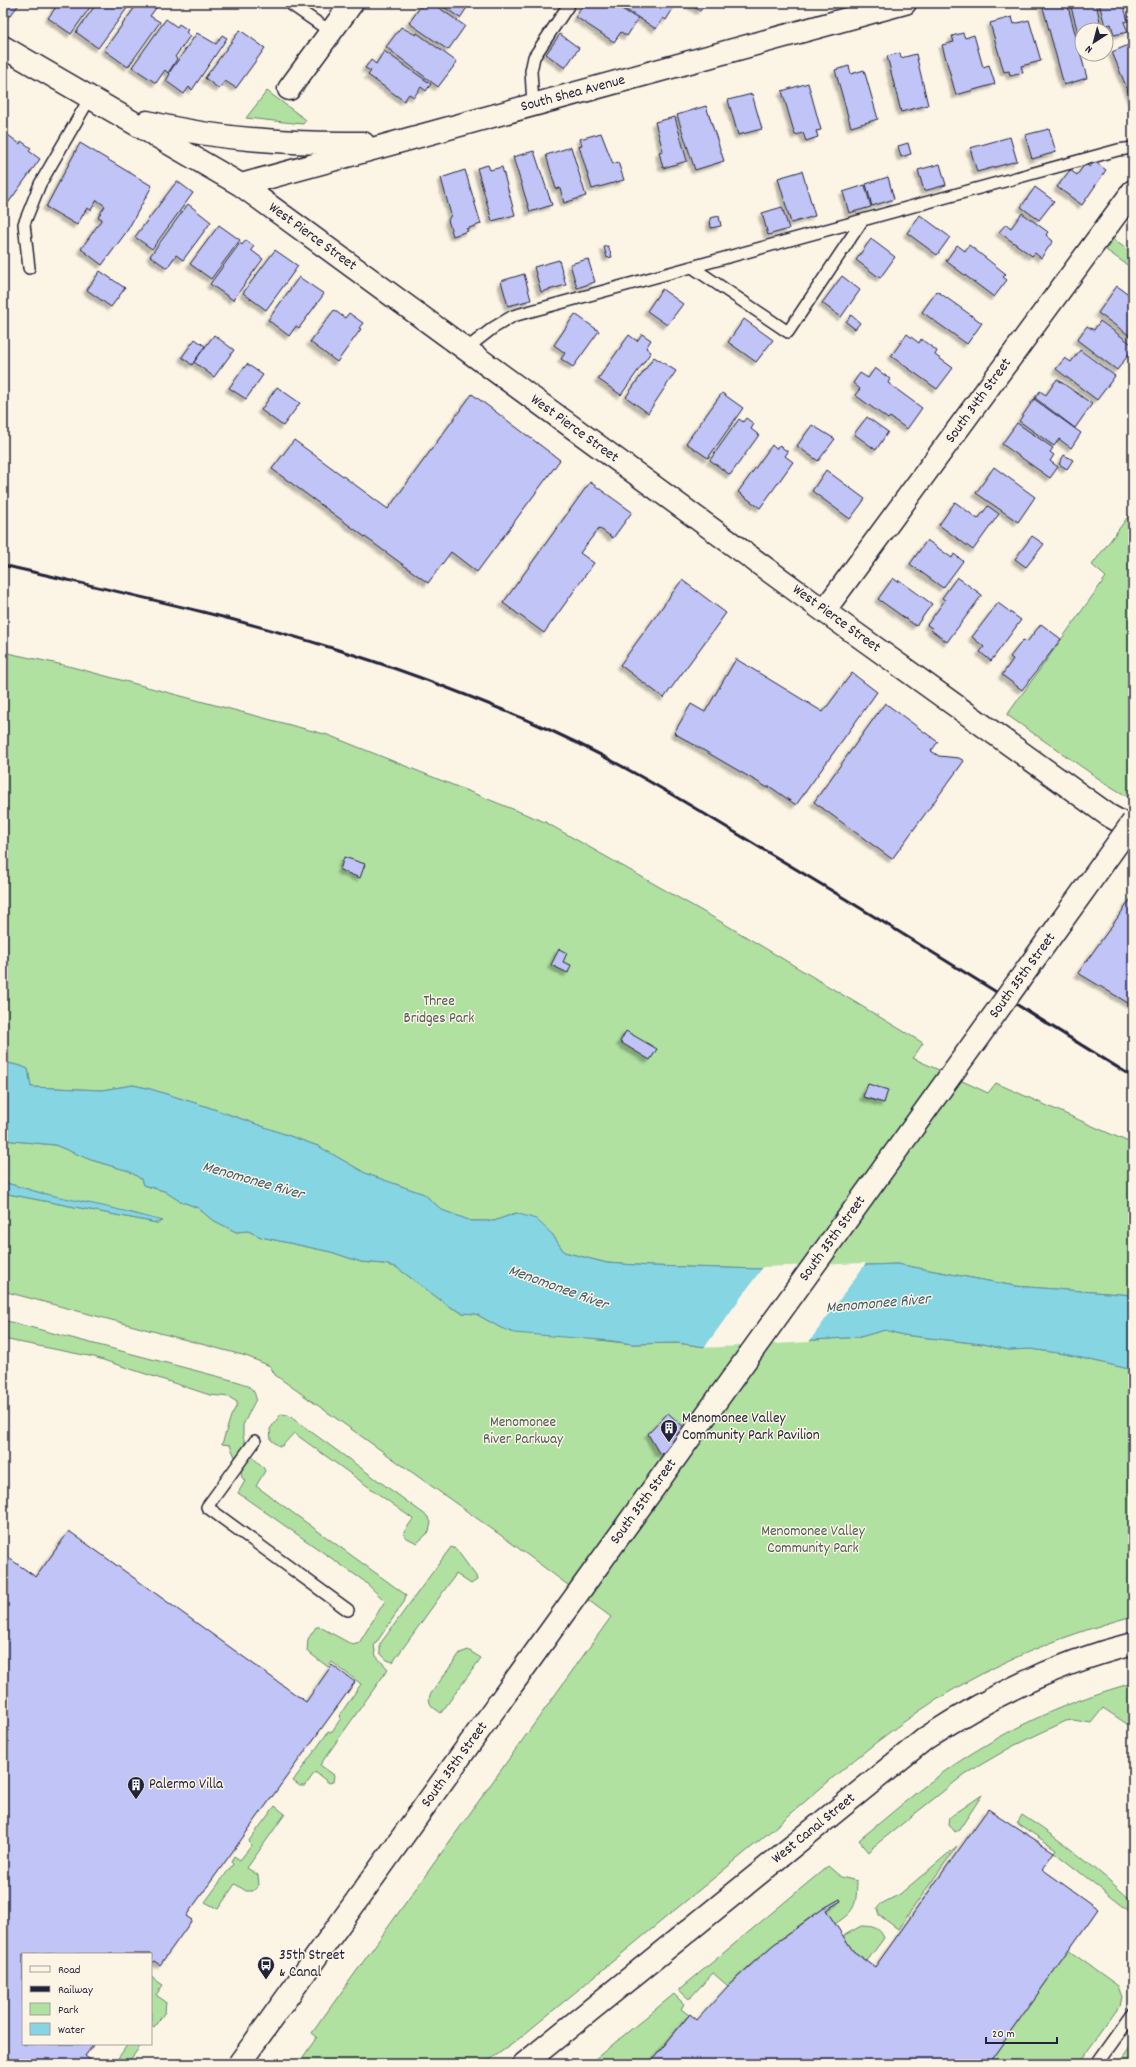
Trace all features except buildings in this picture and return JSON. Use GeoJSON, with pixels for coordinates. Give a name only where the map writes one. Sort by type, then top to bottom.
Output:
{"type":"FeatureCollection","features":[{"type":"Feature","properties":{"kind":"street"},"geometry":{"type":"LineString","coordinates":[[289,89],[352,3]]}},
{"type":"Feature","properties":{"kind":"street","name":"South Shea Avenue"},"geometry":{"type":"LineString","coordinates":[[241,185],[905,3]]}},
{"type":"Feature","properties":{"kind":"street","name":"West Pierce Street"},"geometry":{"type":"LineString","coordinates":[[3,46],[91,96],[241,185],[824,611],[1108,815],[1133,829]]}},
{"type":"Feature","properties":{"kind":"street"},"geometry":{"type":"LineString","coordinates":[[124,116],[196,132],[261,141],[324,144],[396,143]]}},
{"type":"Feature","properties":{"kind":"street","name":"South 34th Street"},"geometry":{"type":"LineString","coordinates":[[824,611],[1133,190]]}},
{"type":"Feature","properties":{"kind":"street","name":"South 35th Street"},"geometry":{"type":"LineString","coordinates":[[239,2064],[1133,822]]}},
{"type":"Feature","properties":{"kind":"street","name":"West Canal Street"},"geometry":{"type":"LineString","coordinates":[[524,2064],[926,1738],[975,1708],[1036,1678],[1086,1657],[1133,1644]]}},
{"type":"Feature","properties":{"kind":"lane"},"geometry":{"type":"LineString","coordinates":[[289,3],[331,32]]}},
{"type":"Feature","properties":{"kind":"lane"},"geometry":{"type":"LineString","coordinates":[[533,105],[531,71],[534,56],[570,3]]}},
{"type":"Feature","properties":{"kind":"lane"},"geometry":{"type":"LineString","coordinates":[[29,268],[24,224],[40,184],[91,96]]}},
{"type":"Feature","properties":{"kind":"lane"},"geometry":{"type":"LineString","coordinates":[[466,349],[493,328],[513,316],[1110,152],[1133,148]]}},
{"type":"Feature","properties":{"kind":"lane"},"geometry":{"type":"LineString","coordinates":[[692,267],[788,332],[862,220]]}},
{"type":"Feature","properties":{"kind":"lane"},"geometry":{"type":"LineString","coordinates":[[1052,947],[1133,833]]}},
{"type":"Feature","properties":{"kind":"lane"},"geometry":{"type":"LineString","coordinates":[[256,1441],[207,1507],[348,1610]]}},
{"type":"Feature","properties":{"kind":"lane"},"geometry":{"type":"LineString","coordinates":[[1097,2064],[1133,2014]]}},
{"type":"Feature","properties":{"kind":"green space"},"geometry":{"type":"Polygon","coordinates":[[[267,91],[306,120],[303,124],[246,118],[267,91]]]}},
{"type":"Feature","properties":{"kind":"green space"},"geometry":{"type":"Polygon","coordinates":[[[1113,239],[1133,254],[1133,269],[1106,250],[1113,239]]]}},
{"type":"Feature","properties":{"kind":"green space"},"geometry":{"type":"Polygon","coordinates":[[[1133,510],[1133,800],[1105,783],[1007,715],[1106,577],[1092,565],[1133,510]]]}},
{"type":"Feature","properties":{"kind":"green space","name":"Three Bridges Park"},"geometry":{"type":"Polygon","coordinates":[[[3,652],[68,666],[328,735],[545,822],[723,923],[923,1043],[913,1058],[988,1093],[996,1083],[1133,1144],[1133,1295],[1015,1286],[897,1264],[762,1269],[650,1266],[607,1263],[564,1252],[552,1234],[516,1213],[494,1221],[471,1221],[442,1210],[424,1194],[367,1174],[318,1146],[205,1106],[147,1088],[133,1085],[102,1090],[31,1087],[28,1069],[3,1062],[3,652]]]}},
{"type":"Feature","properties":{"kind":"green space","name":"Menomonee Valley Community Park"},"geometry":{"type":"Polygon","coordinates":[[[3,1140],[55,1145],[91,1160],[129,1171],[141,1179],[143,1185],[164,1191],[178,1200],[198,1208],[211,1219],[236,1232],[248,1231],[261,1237],[331,1252],[361,1262],[384,1264],[396,1267],[450,1307],[463,1313],[476,1314],[501,1328],[632,1344],[677,1343],[706,1347],[860,1337],[885,1330],[903,1335],[982,1344],[1009,1350],[1031,1349],[1065,1354],[1133,1370],[1133,1616],[1076,1634],[1021,1655],[995,1667],[943,1696],[896,1727],[515,2042],[484,2064],[298,2064],[317,2037],[312,2033],[611,1617],[506,1539],[275,1375],[270,1366],[246,1356],[3,1291],[3,1193],[157,1223],[161,1222],[41,1193],[3,1182],[3,1140]]]}},
{"type":"Feature","properties":{"kind":"green space"},"geometry":{"type":"Polygon","coordinates":[[[3,1320],[239,1382],[248,1386],[253,1390],[256,1399],[243,1425],[243,1436],[248,1453],[263,1467],[265,1471],[256,1486],[406,1595],[404,1602],[374,1646],[376,1656],[388,1669],[320,1765],[334,1775],[333,1782],[329,1783],[315,1772],[305,1786],[300,1786],[293,1781],[328,1732],[331,1733],[341,1718],[339,1716],[361,1684],[332,1662],[328,1667],[307,1651],[308,1639],[316,1627],[320,1627],[353,1645],[359,1643],[385,1601],[364,1581],[238,1493],[245,1481],[241,1476],[242,1474],[230,1445],[222,1444],[237,1402],[229,1397],[210,1395],[94,1357],[3,1339],[3,1320]]]}},
{"type":"Feature","properties":{"kind":"green space"},"geometry":{"type":"Polygon","coordinates":[[[281,1414],[288,1415],[427,1516],[431,1522],[429,1532],[417,1543],[405,1537],[404,1532],[413,1519],[294,1433],[282,1446],[279,1446],[271,1440],[270,1429],[281,1414]]]}},
{"type":"Feature","properties":{"kind":"green space"},"geometry":{"type":"Polygon","coordinates":[[[451,1547],[456,1549],[476,1576],[477,1580],[471,1584],[456,1574],[393,1662],[387,1660],[380,1653],[380,1644],[451,1547]]]}},
{"type":"Feature","properties":{"kind":"green space"},"geometry":{"type":"Polygon","coordinates":[[[468,1650],[481,1658],[441,1713],[430,1704],[430,1695],[460,1653],[468,1650]]]}},
{"type":"Feature","properties":{"kind":"green space"},"geometry":{"type":"Polygon","coordinates":[[[1133,1683],[1133,1728],[1103,1708],[1091,1723],[1073,1720],[1066,1721],[1013,1746],[965,1774],[873,1847],[869,1852],[859,1840],[931,1781],[977,1750],[1020,1726],[1064,1706],[1133,1683]]]}},
{"type":"Feature","properties":{"kind":"green space"},"geometry":{"type":"Polygon","coordinates":[[[982,1795],[959,1830],[955,1832],[949,1824],[950,1817],[982,1795]]]}},
{"type":"Feature","properties":{"kind":"green space"},"geometry":{"type":"Polygon","coordinates":[[[275,1806],[285,1814],[247,1868],[258,1875],[259,1885],[253,1891],[246,1891],[235,1884],[218,1909],[205,1902],[233,1864],[231,1862],[234,1856],[240,1860],[252,1845],[248,1842],[275,1806]]]}},
{"type":"Feature","properties":{"kind":"green space"},"geometry":{"type":"Polygon","coordinates":[[[1022,1815],[1051,1835],[1107,1878],[1133,1902],[1133,1914],[1054,1852],[1056,1849],[1017,1823],[1022,1815]]]}},
{"type":"Feature","properties":{"kind":"green space"},"geometry":{"type":"Polygon","coordinates":[[[957,1846],[898,1929],[879,1915],[877,1908],[879,1905],[900,1894],[957,1846]]]}},
{"type":"Feature","properties":{"kind":"green space"},"geometry":{"type":"Polygon","coordinates":[[[828,1866],[841,1877],[857,1881],[854,1907],[847,1915],[835,1924],[826,1910],[841,1901],[840,1899],[781,1939],[728,1986],[713,1973],[689,1999],[679,1990],[828,1866]]]}},
{"type":"Feature","properties":{"kind":"green space"},"geometry":{"type":"Polygon","coordinates":[[[861,1926],[868,1926],[878,1929],[884,1938],[867,1961],[853,1951],[843,1936],[861,1926]]]}},
{"type":"Feature","properties":{"kind":"green space"},"geometry":{"type":"Polygon","coordinates":[[[1068,1950],[1118,1986],[1122,1997],[1120,2006],[1078,2064],[988,2064],[1068,1950]]]}},
{"type":"Feature","properties":{"kind":"green space"},"geometry":{"type":"Polygon","coordinates":[[[152,1978],[163,1985],[156,1995],[166,2002],[165,2012],[154,2027],[152,2026],[152,1978]]]}},
{"type":"Feature","properties":{"kind":"green space"},"geometry":{"type":"Polygon","coordinates":[[[674,1994],[684,2004],[681,2009],[689,2015],[649,2064],[589,2064],[674,1994]]]}},
{"type":"Feature","properties":{"kind":"green space"},"geometry":{"type":"Polygon","coordinates":[[[1133,2042],[1133,2064],[1117,2064],[1133,2042]]]}},
{"type":"Feature","properties":{"kind":"green space"},"geometry":{"type":"Polygon","coordinates":[[[127,2045],[141,2045],[127,2064],[114,2064],[127,2045]]]}},
{"type":"Feature","properties":{"kind":"water","name":"Menomonee River"},"geometry":{"type":"Polygon","coordinates":[[[3,1062],[28,1069],[31,1087],[102,1090],[133,1085],[205,1106],[318,1146],[367,1174],[424,1194],[442,1210],[471,1221],[494,1221],[516,1213],[536,1219],[552,1234],[564,1252],[607,1263],[650,1266],[762,1269],[897,1264],[1015,1286],[1133,1295],[1133,1370],[1065,1354],[1031,1349],[1009,1350],[982,1344],[903,1335],[885,1330],[860,1337],[706,1347],[677,1343],[632,1344],[613,1341],[514,1333],[501,1328],[476,1314],[463,1313],[450,1307],[396,1267],[384,1264],[361,1262],[331,1252],[261,1237],[248,1231],[236,1232],[211,1219],[198,1208],[178,1200],[164,1191],[143,1185],[141,1179],[129,1171],[91,1160],[55,1145],[3,1140],[3,1062]]]}},
{"type":"Feature","properties":{"kind":"water"},"geometry":{"type":"Polygon","coordinates":[[[3,1182],[41,1193],[112,1208],[163,1221],[157,1223],[3,1193],[3,1182]]]}},
{"type":"Feature","properties":{"kind":"pier"},"geometry":{"type":"Polygon","coordinates":[[[866,1263],[809,1342],[704,1348],[763,1267],[866,1263]]]}},
{"type":"Feature","properties":{"kind":"railway"},"geometry":{"type":"LineString","coordinates":[[3,565],[250,624],[332,648],[430,681],[559,734],[620,765],[710,817],[906,936],[1133,1077]]}},
{"type":"Feature","properties":{"kind":"place","name":"Menomonee Valley Community Park Pavilion"},"geometry":{"type":"Point","coordinates":[669,1443]}},
{"type":"Feature","properties":{"kind":"place","name":"Palermo Villa"},"geometry":{"type":"Point","coordinates":[136,1800]}},
{"type":"Feature","properties":{"kind":"place","name":"35th Street & Canal"},"geometry":{"type":"Point","coordinates":[266,1980]}},
{"type":"Feature","properties":{"kind":"park label","name":"Menomonee River Parkway"},"geometry":{"type":"Point","coordinates":[523,1432]}}]}
